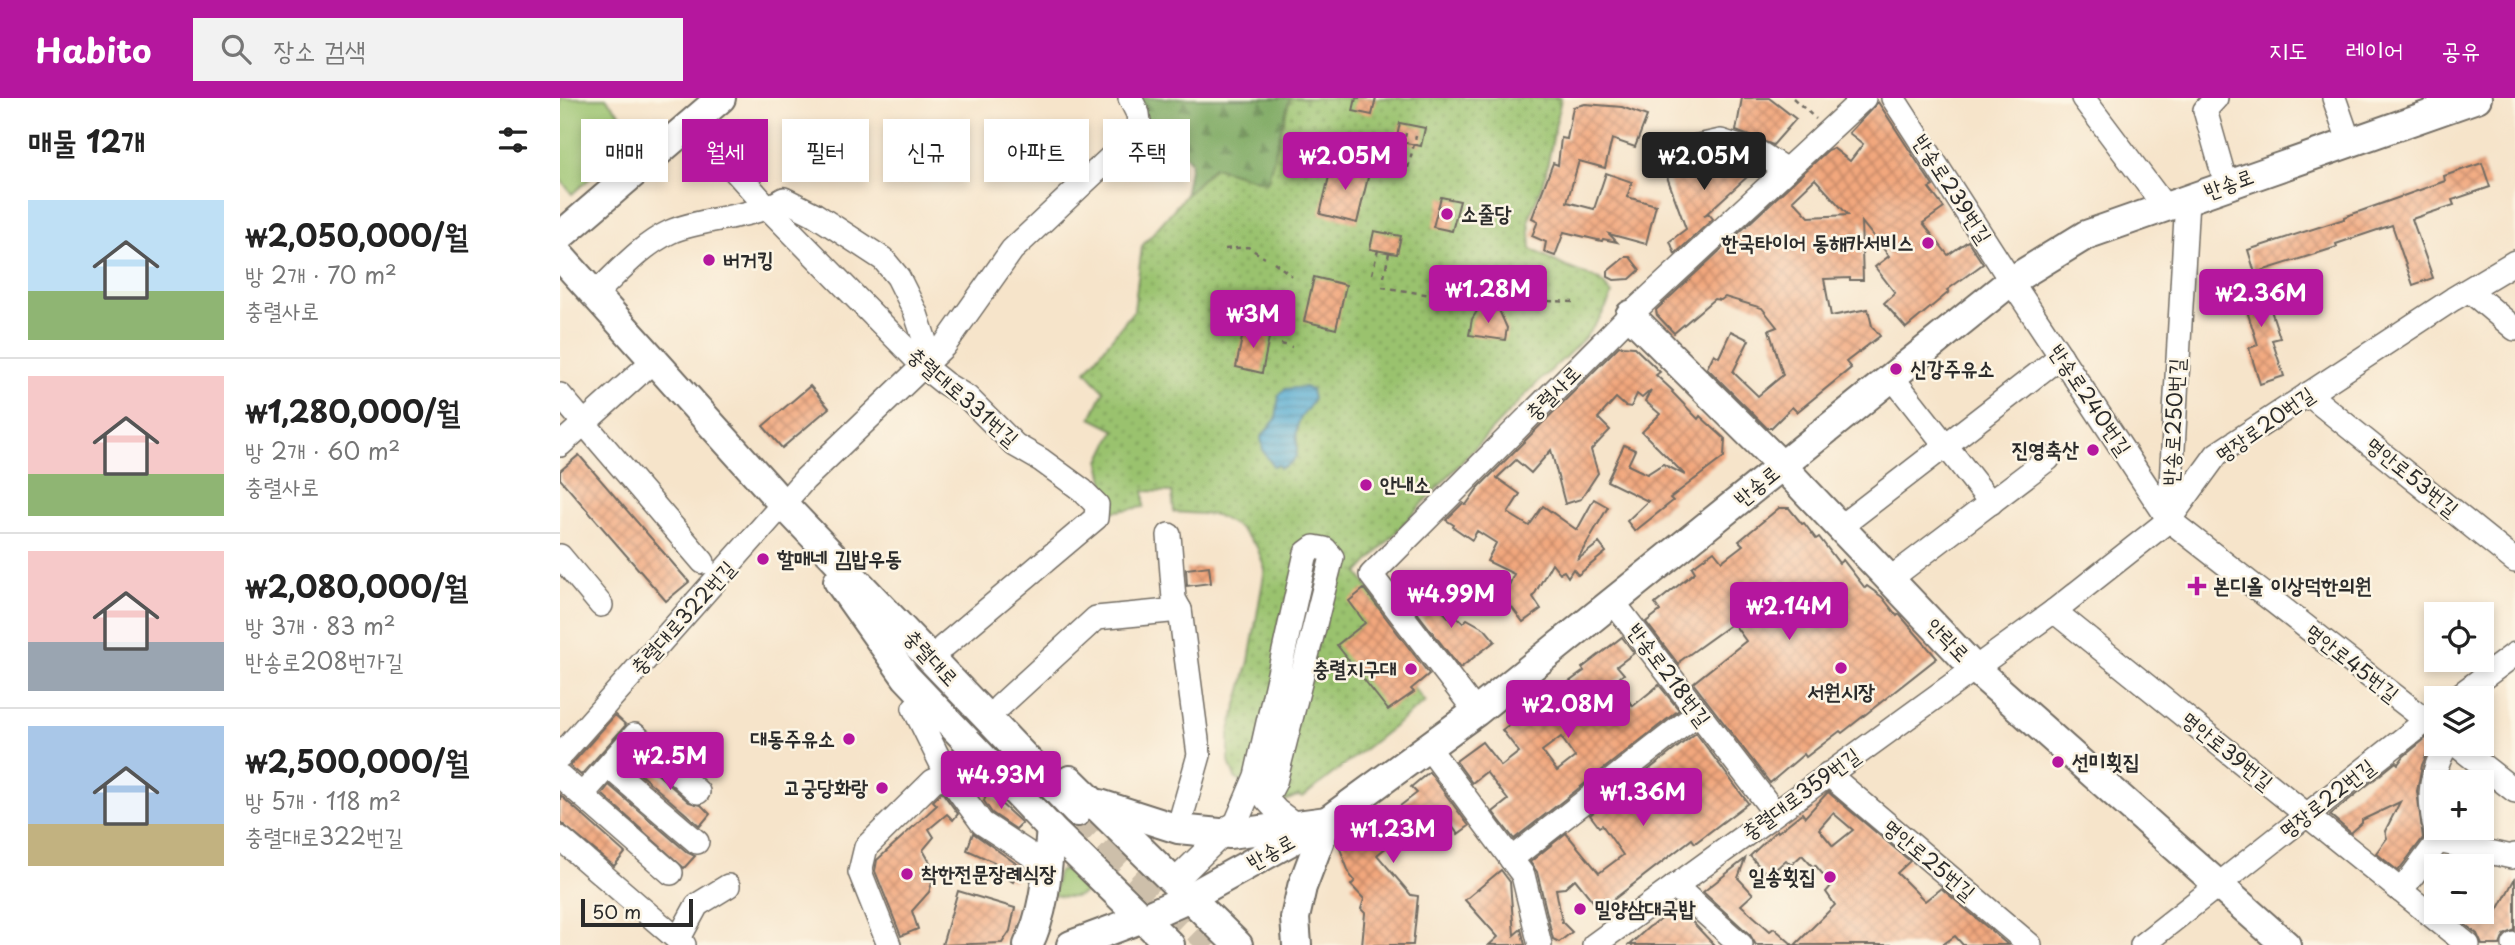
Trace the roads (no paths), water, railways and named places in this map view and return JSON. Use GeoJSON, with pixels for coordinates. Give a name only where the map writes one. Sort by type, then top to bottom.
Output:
{"type":"FeatureCollection","features":[{"type":"Feature","properties":{"kind":"main road"},"geometry":{"type":"LineString","coordinates":[[697,119],[721,98]]}},
{"type":"Feature","properties":{"kind":"main road","name":"반송로"},"geometry":{"type":"LineString","coordinates":[[1072,945],[1143,918],[1182,889],[1326,821],[1476,712],[2011,281],[2086,235],[2477,98]]}},
{"type":"Feature","properties":{"kind":"main road"},"geometry":{"type":"LineString","coordinates":[[560,236],[682,132]]}},
{"type":"Feature","properties":{"kind":"main road","name":"충렬대로"},"geometry":{"type":"LineString","coordinates":[[560,256],[783,504],[1072,817]]}},
{"type":"Feature","properties":{"kind":"main road","name":"안락로"},"geometry":{"type":"LineString","coordinates":[[1630,315],[1782,466],[1974,668],[2286,945]]}},
{"type":"Feature","properties":{"kind":"main road"},"geometry":{"type":"LineString","coordinates":[[783,504],[943,647],[1000,706],[1072,817],[1143,918],[1170,945]]}},
{"type":"Feature","properties":{"kind":"main road"},"geometry":{"type":"LineString","coordinates":[[783,504],[906,677],[925,697],[1072,817],[1182,889],[1238,945]]}},
{"type":"Feature","properties":{"kind":"main road"},"geometry":{"type":"LineString","coordinates":[[1072,817],[1178,829],[1296,825],[1326,821],[1302,887],[1295,918],[1297,945]]}},
{"type":"Feature","properties":{"kind":"main road"},"geometry":{"type":"LineString","coordinates":[[1028,945],[1036,928],[1048,864],[1072,817]]}},
{"type":"Feature","properties":{"kind":"street","name":"충렬대로322번길"},"geometry":{"type":"LineString","coordinates":[[560,756],[805,479],[944,346],[1012,250],[1140,130],[1138,114],[1130,98]]}},
{"type":"Feature","properties":{"kind":"street","name":"충렬사로"},"geometry":{"type":"LineString","coordinates":[[1476,712],[1371,575],[1630,315],[1864,98]]}},
{"type":"Feature","properties":{"kind":"street","name":"반송로239번길"},"geometry":{"type":"LineString","coordinates":[[1894,98],[2011,281]]}},
{"type":"Feature","properties":{"kind":"street"},"geometry":{"type":"LineString","coordinates":[[2083,98],[2176,203]]}},
{"type":"Feature","properties":{"kind":"street"},"geometry":{"type":"LineString","coordinates":[[2216,98],[2205,110],[2226,184]]}},
{"type":"Feature","properties":{"kind":"street"},"geometry":{"type":"LineString","coordinates":[[2334,98],[2350,141]]}},
{"type":"Feature","properties":{"kind":"street"},"geometry":{"type":"LineString","coordinates":[[1689,148],[1721,141],[1760,154],[1786,170]]}},
{"type":"Feature","properties":{"kind":"street","name":"충렬대로331번길"},"geometry":{"type":"LineString","coordinates":[[745,182],[924,367],[967,397],[1015,445],[1041,460],[1082,490],[1097,505],[1096,518],[943,647]]}},
{"type":"Feature","properties":{"kind":"street"},"geometry":{"type":"LineString","coordinates":[[594,295],[642,248],[671,232],[754,210],[769,209],[784,199],[814,214],[883,259],[898,276],[915,311],[925,341],[924,367]]}},
{"type":"Feature","properties":{"kind":"street","name":"반송로250번길"},"geometry":{"type":"LineString","coordinates":[[2169,520],[2176,203]]}},
{"type":"Feature","properties":{"kind":"street","name":"명장로20번길"},"geometry":{"type":"LineString","coordinates":[[1974,668],[2054,611],[2169,520],[2217,454],[2453,299],[2515,262]]}},
{"type":"Feature","properties":{"kind":"street","name":"반송로240번길"},"geometry":{"type":"LineString","coordinates":[[2011,281],[2169,520]]}},
{"type":"Feature","properties":{"kind":"street"},"geometry":{"type":"LineString","coordinates":[[2470,291],[2515,329]]}},
{"type":"Feature","properties":{"kind":"street"},"geometry":{"type":"LineString","coordinates":[[1840,527],[2061,356]]}},
{"type":"Feature","properties":{"kind":"street"},"geometry":{"type":"LineString","coordinates":[[560,445],[653,361]]}},
{"type":"Feature","properties":{"kind":"street"},"geometry":{"type":"LineString","coordinates":[[1892,377],[1991,503]]}},
{"type":"Feature","properties":{"kind":"street","name":"명안로53번길"},"geometry":{"type":"LineString","coordinates":[[2308,394],[2515,561]]}},
{"type":"Feature","properties":{"kind":"street"},"geometry":{"type":"LineString","coordinates":[[560,395],[704,562]]}},
{"type":"Feature","properties":{"kind":"street"},"geometry":{"type":"LineString","coordinates":[[1890,579],[2048,459]]}},
{"type":"Feature","properties":{"kind":"street","name":"명안로45번길"},"geometry":{"type":"LineString","coordinates":[[2169,520],[2424,714]]}},
{"type":"Feature","properties":{"kind":"street"},"geometry":{"type":"LineString","coordinates":[[1169,535],[1174,599],[1180,610],[1199,755],[1178,829]]}},
{"type":"Feature","properties":{"kind":"street"},"geometry":{"type":"LineString","coordinates":[[1182,889],[1229,827],[1256,776],[1306,552],[1314,547],[1325,549],[1332,556],[1275,782],[1266,799],[1253,813],[1229,827]]}},
{"type":"Feature","properties":{"kind":"street"},"geometry":{"type":"LineString","coordinates":[[560,556],[601,605]]}},
{"type":"Feature","properties":{"kind":"street","name":"반송로218번길"},"geometry":{"type":"LineString","coordinates":[[1614,603],[1775,813]]}},
{"type":"Feature","properties":{"kind":"street"},"geometry":{"type":"LineString","coordinates":[[1000,706],[1096,618],[1180,610]]}},
{"type":"Feature","properties":{"kind":"street","name":"명안로39번길"},"geometry":{"type":"LineString","coordinates":[[2054,611],[2468,945]]}},
{"type":"Feature","properties":{"kind":"street"},"geometry":{"type":"LineString","coordinates":[[2472,686],[2515,654]]}},
{"type":"Feature","properties":{"kind":"street","name":"충렬대로359번길"},"geometry":{"type":"LineString","coordinates":[[1594,945],[1974,668]]}},
{"type":"Feature","properties":{"kind":"street"},"geometry":{"type":"LineString","coordinates":[[925,697],[914,708],[947,775],[982,823],[1048,864]]}},
{"type":"Feature","properties":{"kind":"street"},"geometry":{"type":"LineString","coordinates":[[1511,859],[1699,713]]}},
{"type":"Feature","properties":{"kind":"street","name":"명장로22번길"},"geometry":{"type":"LineString","coordinates":[[2142,945],[2424,728]]}},
{"type":"Feature","properties":{"kind":"street"},"geometry":{"type":"LineString","coordinates":[[582,795],[635,735],[698,792]]}},
{"type":"Feature","properties":{"kind":"street"},"geometry":{"type":"LineString","coordinates":[[1428,747],[1523,875],[1540,945]]}},
{"type":"Feature","properties":{"kind":"street"},"geometry":{"type":"LineString","coordinates":[[2438,841],[2431,812],[2430,789],[2435,766],[2441,756]]}},
{"type":"Feature","properties":{"kind":"street"},"geometry":{"type":"LineString","coordinates":[[2470,756],[2515,791]]}},
{"type":"Feature","properties":{"kind":"street"},"geometry":{"type":"LineString","coordinates":[[608,766],[697,842]]}},
{"type":"Feature","properties":{"kind":"street","name":"명안로25번길"},"geometry":{"type":"LineString","coordinates":[[1828,774],[2030,945]]}},
{"type":"Feature","properties":{"kind":"street"},"geometry":{"type":"LineString","coordinates":[[889,945],[860,872],[866,847],[933,781],[947,775]]}},
{"type":"Feature","properties":{"kind":"street"},"geometry":{"type":"LineString","coordinates":[[560,776],[671,873]]}},
{"type":"Feature","properties":{"kind":"street"},"geometry":{"type":"LineString","coordinates":[[1266,799],[1296,825]]}},
{"type":"Feature","properties":{"kind":"street"},"geometry":{"type":"LineString","coordinates":[[560,838],[681,942],[697,905],[728,886]]}},
{"type":"Feature","properties":{"kind":"street"},"geometry":{"type":"LineString","coordinates":[[2438,841],[2512,858],[2515,855]]}},
{"type":"Feature","properties":{"kind":"street"},"geometry":{"type":"LineString","coordinates":[[2400,891],[2438,841]]}},
{"type":"Feature","properties":{"kind":"street"},"geometry":{"type":"LineString","coordinates":[[1675,886],[1741,945]]}},
{"type":"Feature","properties":{"kind":"water"},"geometry":{"type":"Polygon","coordinates":[[[1305,387],[1311,390],[1313,399],[1298,424],[1294,460],[1280,468],[1279,465],[1273,466],[1263,451],[1261,437],[1276,419],[1279,395],[1285,389],[1305,387]]]}},
{"type":"Feature","properties":{"kind":"tunnel"},"geometry":{"type":"LineString","coordinates":[[1077,812],[1213,945]]}},
{"type":"Feature","properties":{"kind":"place","name":"소줄당"},"geometry":{"type":"Point","coordinates":[1447,214]}},
{"type":"Feature","properties":{"kind":"place","name":"한국타이어 동해카서비스"},"geometry":{"type":"Point","coordinates":[1928,243]}},
{"type":"Feature","properties":{"kind":"place","name":"버거킹"},"geometry":{"type":"Point","coordinates":[709,260]}},
{"type":"Feature","properties":{"kind":"place","name":"신강주유소"},"geometry":{"type":"Point","coordinates":[1896,369]}},
{"type":"Feature","properties":{"kind":"place","name":"진영축산"},"geometry":{"type":"Point","coordinates":[2093,450]}},
{"type":"Feature","properties":{"kind":"place","name":"안내소"},"geometry":{"type":"Point","coordinates":[1366,485]}},
{"type":"Feature","properties":{"kind":"place","name":"할매네 김밥우동"},"geometry":{"type":"Point","coordinates":[763,559]}},
{"type":"Feature","properties":{"kind":"place","name":"본디올 이상덕한의원"},"geometry":{"type":"Point","coordinates":[2197,586]}},
{"type":"Feature","properties":{"kind":"place","name":"서원시장"},"geometry":{"type":"Point","coordinates":[1841,668]}},
{"type":"Feature","properties":{"kind":"place","name":"충렬지구대"},"geometry":{"type":"Point","coordinates":[1411,669]}},
{"type":"Feature","properties":{"kind":"place","name":"대동주유소"},"geometry":{"type":"Point","coordinates":[849,739]}},
{"type":"Feature","properties":{"kind":"place","name":"선미횟집"},"geometry":{"type":"Point","coordinates":[2058,762]}},
{"type":"Feature","properties":{"kind":"place","name":"고궁당화랑"},"geometry":{"type":"Point","coordinates":[882,788]}},
{"type":"Feature","properties":{"kind":"place","name":"착한전문장례식장"},"geometry":{"type":"Point","coordinates":[907,874]}},
{"type":"Feature","properties":{"kind":"place","name":"일송횟집"},"geometry":{"type":"Point","coordinates":[1830,877]}},
{"type":"Feature","properties":{"kind":"place","name":"밀양삼대국밥"},"geometry":{"type":"Point","coordinates":[1580,909]}}]}
